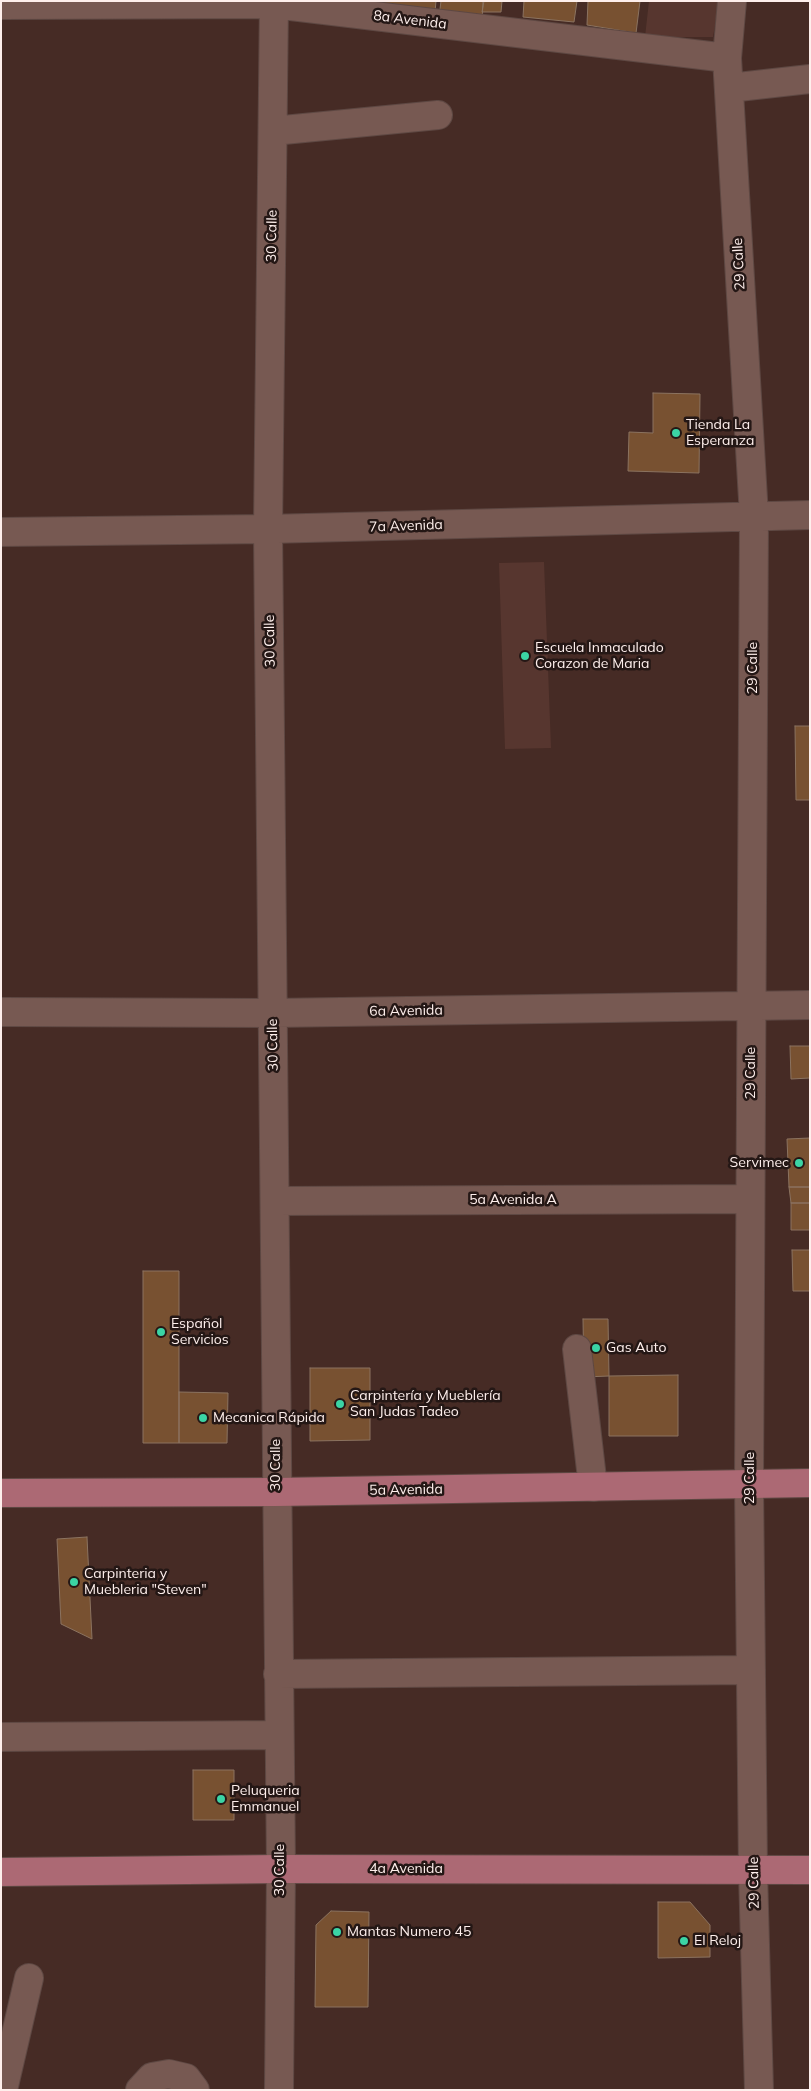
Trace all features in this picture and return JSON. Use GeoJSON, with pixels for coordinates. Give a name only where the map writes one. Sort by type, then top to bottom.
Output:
{"type":"FeatureCollection","features":[{"type":"Feature","properties":{"kind":"main road","name":"5a Avenida"},"geometry":{"type":"LineString","coordinates":[[1,1493],[276,1492],[810,1483]]}},
{"type":"Feature","properties":{"kind":"main road","name":"4a Avenida"},"geometry":{"type":"LineString","coordinates":[[1,1872],[281,1869],[753,1872],[810,1870]]}},
{"type":"Feature","properties":{"kind":"street","name":"29 Calle"},"geometry":{"type":"LineString","coordinates":[[732,1],[727,58],[754,516],[749,1484],[753,1872],[759,2090]]}},
{"type":"Feature","properties":{"kind":"street","name":"8a Avenida"},"geometry":{"type":"LineString","coordinates":[[1,5],[274,2],[727,58]]}},
{"type":"Feature","properties":{"kind":"street","name":"30 Calle"},"geometry":{"type":"LineString","coordinates":[[274,2],[268,529],[281,1869],[279,2090]]}},
{"type":"Feature","properties":{"kind":"street"},"geometry":{"type":"LineString","coordinates":[[729,88],[810,79]]}},
{"type":"Feature","properties":{"kind":"street"},"geometry":{"type":"LineString","coordinates":[[273,131],[438,115]]}},
{"type":"Feature","properties":{"kind":"street","name":"7a Avenida"},"geometry":{"type":"LineString","coordinates":[[1,532],[268,529],[810,515]]}},
{"type":"Feature","properties":{"kind":"street","name":"6a Avenida"},"geometry":{"type":"LineString","coordinates":[[1,1012],[273,1013],[810,1005]]}},
{"type":"Feature","properties":{"kind":"street","name":"5a Avenida A"},"geometry":{"type":"LineString","coordinates":[[275,1201],[750,1199]]}},
{"type":"Feature","properties":{"kind":"street"},"geometry":{"type":"LineString","coordinates":[[577,1349],[593,1487]]}},
{"type":"Feature","properties":{"kind":"street"},"geometry":{"type":"LineString","coordinates":[[278,1674],[752,1670]]}},
{"type":"Feature","properties":{"kind":"street"},"geometry":{"type":"LineString","coordinates":[[1,1737],[279,1735]]}},
{"type":"Feature","properties":{"kind":"street"},"geometry":{"type":"LineString","coordinates":[[3,2090],[29,1978]]}},
{"type":"Feature","properties":{"kind":"street"},"geometry":{"type":"LineString","coordinates":[[140,2090],[152,2077],[169,2074],[186,2078],[195,2090]]}},
{"type":"Feature","properties":{"kind":"shaded area"},"geometry":{"type":"Polygon","coordinates":[[[649,1],[719,1],[713,37],[645,37],[649,1]]]}},
{"type":"Feature","properties":{"kind":"shaded area","name":"Escuela Inmaculado Corazon de Maria"},"geometry":{"type":"Polygon","coordinates":[[[544,562],[551,748],[505,749],[499,563],[544,562]]]}},
{"type":"Feature","properties":{"kind":"building"},"geometry":{"type":"Polygon","coordinates":[[[299,1],[436,1],[435,12],[299,1]]]}},
{"type":"Feature","properties":{"kind":"building"},"geometry":{"type":"Polygon","coordinates":[[[441,1],[483,1],[482,22],[439,17],[441,1]]]}},
{"type":"Feature","properties":{"kind":"building"},"geometry":{"type":"Polygon","coordinates":[[[484,1],[502,1],[501,12],[482,12],[484,1]]]}},
{"type":"Feature","properties":{"kind":"building"},"geometry":{"type":"Polygon","coordinates":[[[524,1],[577,1],[574,22],[523,17],[524,1]]]}},
{"type":"Feature","properties":{"kind":"building"},"geometry":{"type":"Polygon","coordinates":[[[588,1],[640,1],[636,33],[587,25],[588,1]]]}},
{"type":"Feature","properties":{"kind":"building","name":"Tienda La Esperanza"},"geometry":{"type":"Polygon","coordinates":[[[653,393],[700,394],[699,473],[628,471],[629,432],[653,433],[653,393]]]}},
{"type":"Feature","properties":{"kind":"building"},"geometry":{"type":"Polygon","coordinates":[[[795,726],[810,726],[810,800],[796,800],[795,726]]]}},
{"type":"Feature","properties":{"kind":"building"},"geometry":{"type":"Polygon","coordinates":[[[790,1046],[810,1046],[810,1078],[791,1079],[790,1046]]]}},
{"type":"Feature","properties":{"kind":"building","name":"Servimec"},"geometry":{"type":"Polygon","coordinates":[[[810,1138],[810,1187],[789,1187],[787,1139],[810,1138]]]}},
{"type":"Feature","properties":{"kind":"building"},"geometry":{"type":"Polygon","coordinates":[[[789,1187],[810,1187],[810,1203],[791,1203],[789,1187]]]}},
{"type":"Feature","properties":{"kind":"building"},"geometry":{"type":"Polygon","coordinates":[[[791,1203],[810,1203],[810,1230],[791,1230],[791,1203]]]}},
{"type":"Feature","properties":{"kind":"building"},"geometry":{"type":"Polygon","coordinates":[[[792,1250],[810,1250],[810,1291],[793,1291],[792,1250]]]}},
{"type":"Feature","properties":{"kind":"building","name":"Español Servicios"},"geometry":{"type":"Polygon","coordinates":[[[143,1271],[179,1271],[179,1443],[143,1443],[143,1271]]]}},
{"type":"Feature","properties":{"kind":"building","name":"Gas Auto"},"geometry":{"type":"Polygon","coordinates":[[[583,1319],[608,1319],[609,1376],[584,1377],[583,1319]]]}},
{"type":"Feature","properties":{"kind":"building","name":"Carpintería y Mueblería San Judas Tadeo"},"geometry":{"type":"Polygon","coordinates":[[[310,1368],[370,1368],[370,1440],[310,1441],[310,1368]]]}},
{"type":"Feature","properties":{"kind":"building"},"geometry":{"type":"Polygon","coordinates":[[[678,1375],[678,1436],[609,1436],[609,1376],[678,1375]]]}},
{"type":"Feature","properties":{"kind":"building","name":"Mecanica Rápida"},"geometry":{"type":"Polygon","coordinates":[[[179,1392],[228,1393],[227,1443],[179,1443],[179,1392]]]}},
{"type":"Feature","properties":{"kind":"building","name":"Carpinteria y Muebleria \"Steven\""},"geometry":{"type":"Polygon","coordinates":[[[87,1537],[92,1639],[61,1624],[57,1539],[87,1537]]]}},
{"type":"Feature","properties":{"kind":"building"},"geometry":{"type":"Polygon","coordinates":[[[193,1770],[234,1770],[234,1820],[193,1820],[193,1770]]]}},
{"type":"Feature","properties":{"kind":"building","name":"El Reloj"},"geometry":{"type":"Polygon","coordinates":[[[658,1902],[690,1902],[710,1925],[710,1957],[658,1958],[658,1902]]]}},
{"type":"Feature","properties":{"kind":"building"},"geometry":{"type":"Polygon","coordinates":[[[331,1911],[369,1912],[368,2007],[315,2007],[316,1925],[331,1911]]]}},
{"type":"Feature","properties":{"kind":"place","name":"Tienda La Esperanza"},"geometry":{"type":"Point","coordinates":[676,433]}},
{"type":"Feature","properties":{"kind":"place","name":"Escuela Inmaculado Corazon de Maria"},"geometry":{"type":"Point","coordinates":[525,656]}},
{"type":"Feature","properties":{"kind":"place","name":"Servimec"},"geometry":{"type":"Point","coordinates":[799,1163]}},
{"type":"Feature","properties":{"kind":"place","name":"Español Servicios"},"geometry":{"type":"Point","coordinates":[161,1332]}},
{"type":"Feature","properties":{"kind":"place","name":"Gas Auto"},"geometry":{"type":"Point","coordinates":[596,1348]}},
{"type":"Feature","properties":{"kind":"place","name":"Carpintería y Mueblería San Judas Tadeo"},"geometry":{"type":"Point","coordinates":[340,1404]}},
{"type":"Feature","properties":{"kind":"place","name":"Mecanica Rápida"},"geometry":{"type":"Point","coordinates":[203,1418]}},
{"type":"Feature","properties":{"kind":"place","name":"Carpinteria y Muebleria \"Steven\""},"geometry":{"type":"Point","coordinates":[74,1582]}},
{"type":"Feature","properties":{"kind":"place","name":"Peluqueria Emmanuel"},"geometry":{"type":"Point","coordinates":[221,1799]}},
{"type":"Feature","properties":{"kind":"place","name":"Mantas Numero 45"},"geometry":{"type":"Point","coordinates":[337,1932]}},
{"type":"Feature","properties":{"kind":"place","name":"El Reloj"},"geometry":{"type":"Point","coordinates":[684,1941]}}]}
